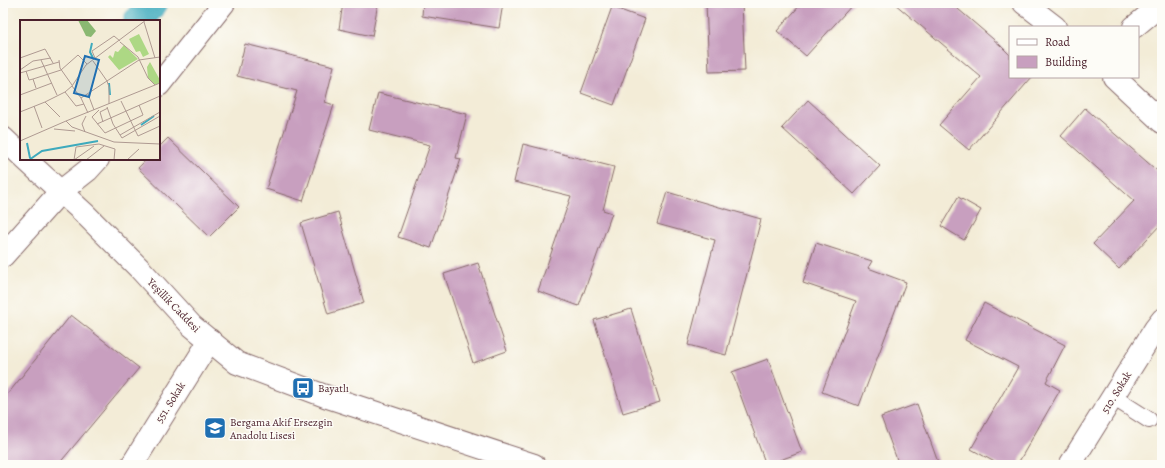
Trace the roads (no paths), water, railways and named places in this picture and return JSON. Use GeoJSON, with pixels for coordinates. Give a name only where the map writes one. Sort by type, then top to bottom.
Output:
{"type":"FeatureCollection","features":[{"type":"Feature","properties":{"kind":"main road"},"geometry":{"type":"LineString","coordinates":[[160,84],[224,3]]}},
{"type":"Feature","properties":{"kind":"main road"},"geometry":{"type":"LineString","coordinates":[[1024,3],[1054,26]]}},
{"type":"Feature","properties":{"kind":"main road"},"geometry":{"type":"LineString","coordinates":[[1135,26],[1162,4]]}},
{"type":"Feature","properties":{"kind":"main road"},"geometry":{"type":"LineString","coordinates":[[1115,78],[1162,122]]}},
{"type":"Feature","properties":{"kind":"main road"},"geometry":{"type":"LineString","coordinates":[[3,138],[20,154]]}},
{"type":"Feature","properties":{"kind":"main road","name":"Yeşillik Caddesi"},"geometry":{"type":"LineString","coordinates":[[26,160],[84,213],[140,269],[192,326],[237,363],[325,396],[534,465]]}},
{"type":"Feature","properties":{"kind":"main road"},"geometry":{"type":"LineString","coordinates":[[3,256],[60,192],[88,170],[97,160]]}},
{"type":"Feature","properties":{"kind":"main road","name":"510. Sokak"},"geometry":{"type":"LineString","coordinates":[[1070,465],[1162,320]]}},
{"type":"Feature","properties":{"kind":"main road","name":"551. Sokak"},"geometry":{"type":"LineString","coordinates":[[132,465],[210,340]]}},
{"type":"Feature","properties":{"kind":"lane"},"geometry":{"type":"LineString","coordinates":[[1113,397],[1149,420]]}},
{"type":"Feature","properties":{"kind":"waterway"},"geometry":{"type":"LineString","coordinates":[[139,20],[153,3]]}},
{"type":"Feature","properties":{"kind":"place","name":"Bayatlı"},"geometry":{"type":"Point","coordinates":[303,388]}},
{"type":"Feature","properties":{"kind":"place","name":"Bergama Akif Ersezgin Anadolu Lisesi"},"geometry":{"type":"Point","coordinates":[215,428]}}]}
